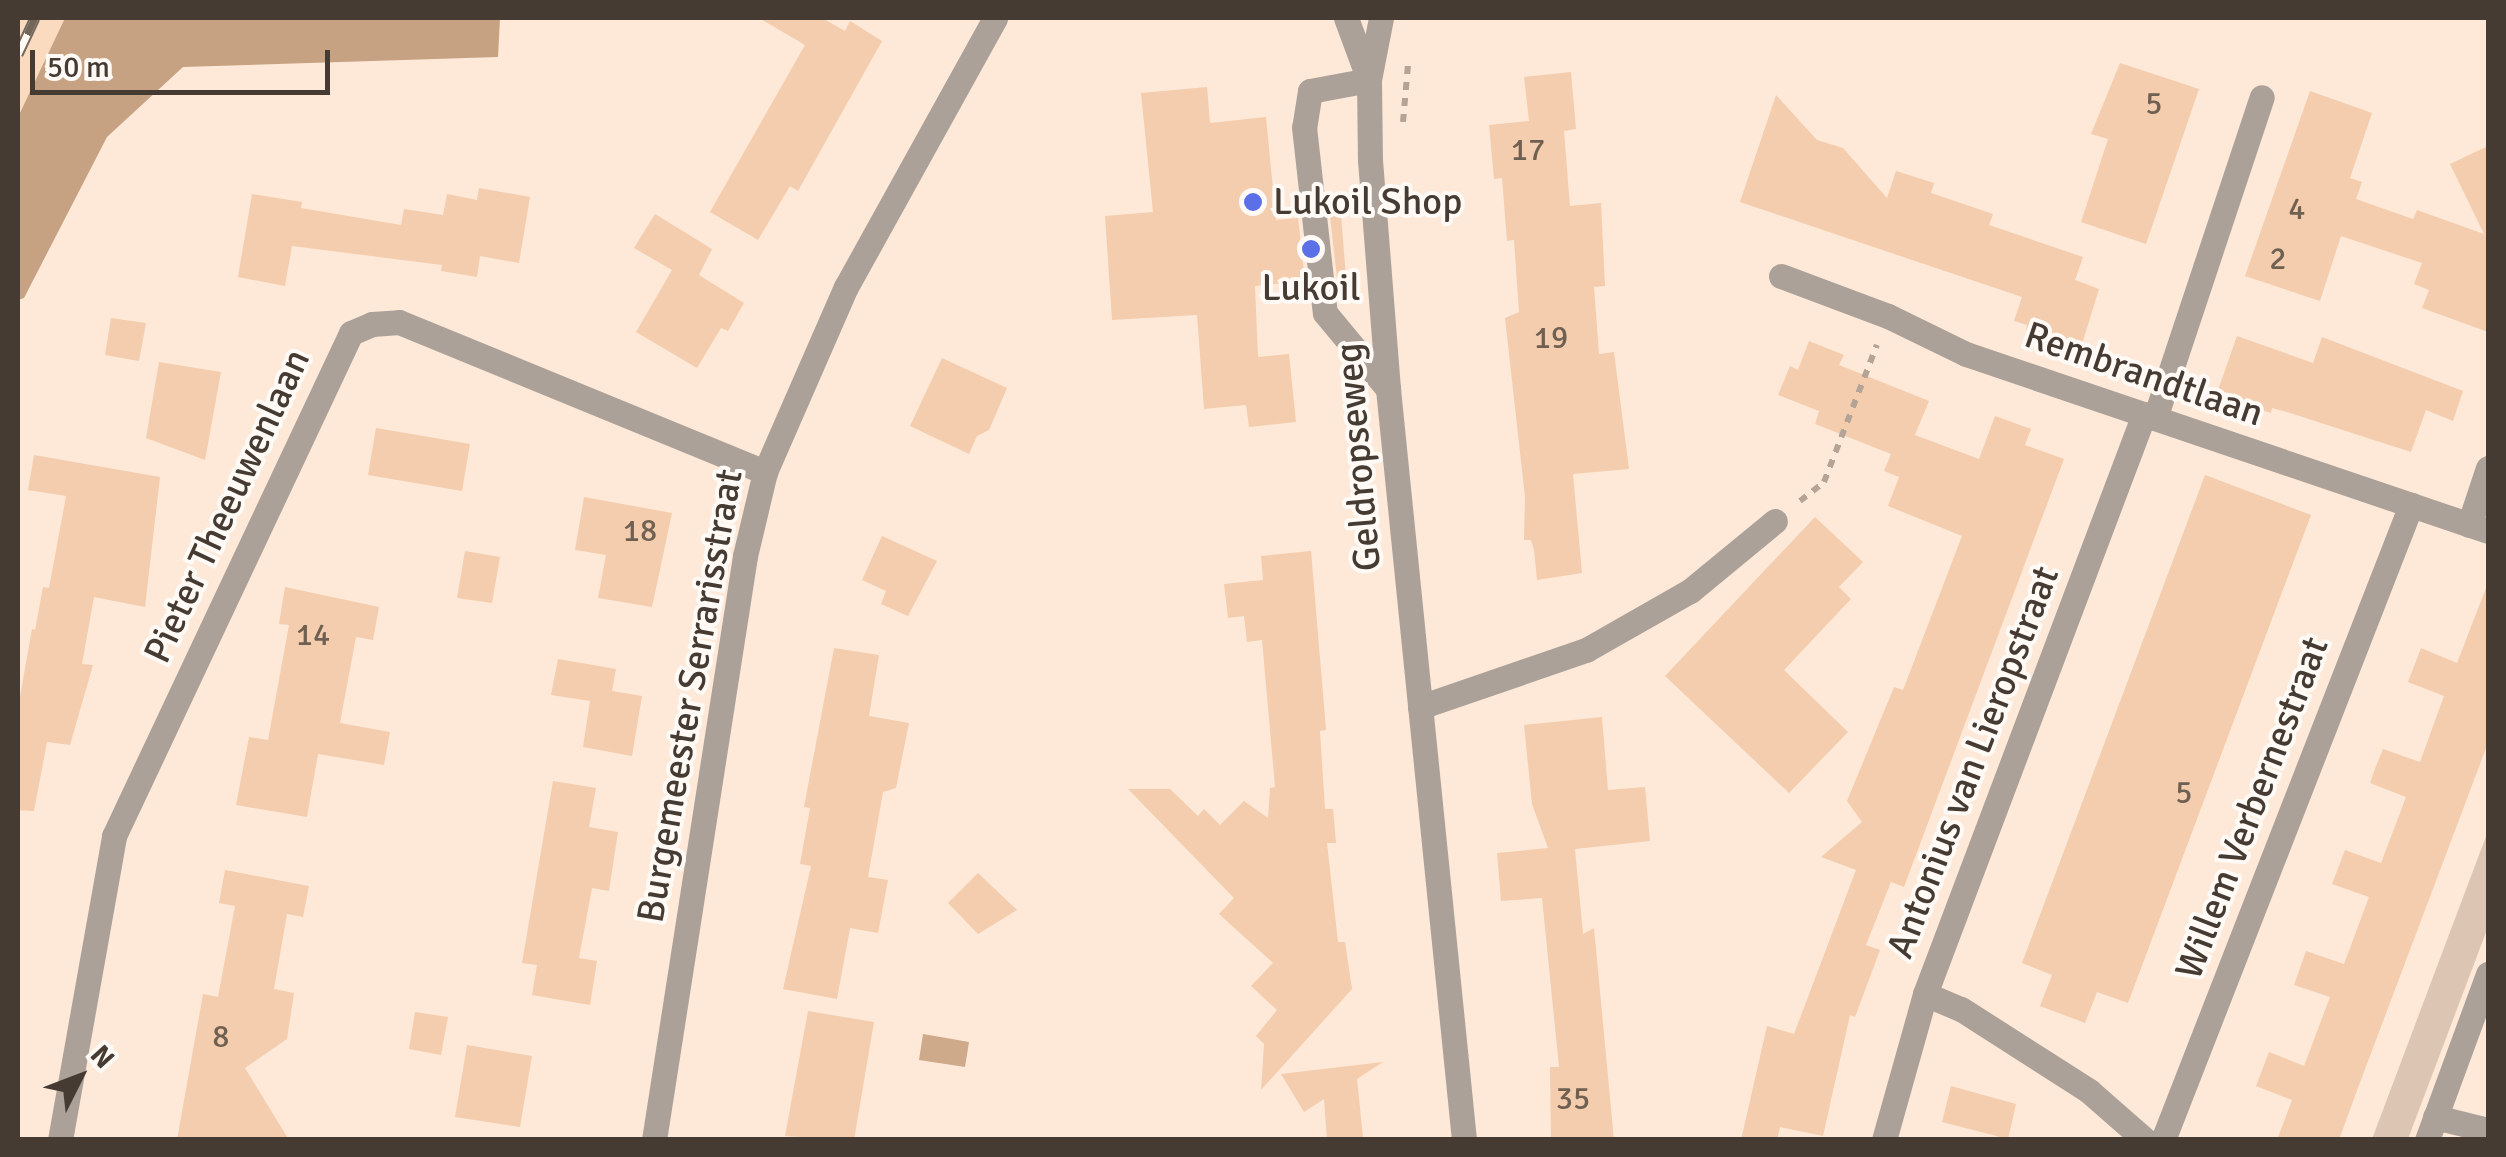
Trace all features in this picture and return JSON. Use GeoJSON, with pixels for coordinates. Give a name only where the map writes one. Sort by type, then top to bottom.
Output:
{"type":"FeatureCollection","features":[{"type":"Feature","properties":{"kind":"street","name":"Burgemeester Serrarisstraat"},"geometry":{"type":"LineString","coordinates":[[654,1140],[745,556],[765,472],[846,287],[995,18]]}},
{"type":"Feature","properties":{"kind":"street","name":"Geldropseweg"},"geometry":{"type":"LineString","coordinates":[[1346,18],[1369,80]]}},
{"type":"Feature","properties":{"kind":"street","name":"Geldropseweg"},"geometry":{"type":"LineString","coordinates":[[1381,18],[1369,80],[1370,160],[1388,389],[1464,1140]]}},
{"type":"Feature","properties":{"kind":"street"},"geometry":{"type":"LineString","coordinates":[[1369,80],[1310,92],[1304,127],[1325,313],[1388,389]]}},
{"type":"Feature","properties":{"kind":"street","name":"Antonius van Lieropstraat"},"geometry":{"type":"LineString","coordinates":[[1884,1140],[1925,994],[2150,416],[2262,97]]}},
{"type":"Feature","properties":{"kind":"street","name":"Rembrandtlaan"},"geometry":{"type":"LineString","coordinates":[[1780,276],[1888,316],[1966,354],[2479,528]]}},
{"type":"Feature","properties":{"kind":"street","name":"Pieter Theeuwenlaan"},"geometry":{"type":"LineString","coordinates":[[60,1140],[114,836],[351,332],[372,324],[398,322],[765,472]]}},
{"type":"Feature","properties":{"kind":"street"},"geometry":{"type":"LineString","coordinates":[[2479,528],[2488,468]]}},
{"type":"Feature","properties":{"kind":"street","name":"Willem Verbernestraat"},"geometry":{"type":"LineString","coordinates":[[2162,1140],[2412,505]]}},
{"type":"Feature","properties":{"kind":"street"},"geometry":{"type":"LineString","coordinates":[[1420,707],[1586,650],[1690,591],[1775,521]]}},
{"type":"Feature","properties":{"kind":"street"},"geometry":{"type":"LineString","coordinates":[[2488,974],[2431,1128],[2488,1130]]}},
{"type":"Feature","properties":{"kind":"street"},"geometry":{"type":"LineString","coordinates":[[1925,994],[1961,1009],[2089,1091],[2146,1140]]}},
{"type":"Feature","properties":{"kind":"path"},"geometry":{"type":"LineString","coordinates":[[1775,521],[1824,482],[1888,316]]}},
{"type":"Feature","properties":{"kind":"shaded area"},"geometry":{"type":"Polygon","coordinates":[[[18,18],[65,18],[18,117],[18,18]]]}},
{"type":"Feature","properties":{"kind":"shaded area"},"geometry":{"type":"Polygon","coordinates":[[[65,18],[500,18],[498,57],[183,67],[107,137],[24,298],[18,300],[18,117],[65,18]]]}},
{"type":"Feature","properties":{"kind":"shaded area"},"geometry":{"type":"Polygon","coordinates":[[[2488,831],[2488,927],[2408,1139],[2372,1139],[2488,831]]]}},
{"type":"Feature","properties":{"kind":"shaded area"},"geometry":{"type":"Polygon","coordinates":[[[923,1034],[969,1042],[965,1067],[919,1060],[923,1034]]]}},
{"type":"Feature","properties":{"kind":"building"},"geometry":{"type":"Polygon","coordinates":[[[759,18],[822,18],[845,31],[850,21],[882,41],[798,191],[790,186],[758,240],[710,212],[805,45],[759,18]]]}},
{"type":"Feature","properties":{"kind":"building"},"geometry":{"type":"Polygon","coordinates":[[[2120,63],[2199,89],[2146,244],[2081,222],[2108,139],[2091,134],[2120,63]]]}},
{"type":"Feature","properties":{"kind":"building"},"geometry":{"type":"Polygon","coordinates":[[[1571,72],[1576,129],[1564,131],[1570,206],[1601,203],[1605,286],[1594,287],[1599,354],[1614,352],[1629,469],[1573,474],[1582,573],[1537,580],[1531,540],[1524,540],[1525,497],[1505,318],[1519,312],[1514,240],[1507,241],[1502,178],[1494,179],[1489,125],[1529,121],[1524,77],[1571,72]]]}},
{"type":"Feature","properties":{"kind":"building"},"geometry":{"type":"Polygon","coordinates":[[[1207,87],[1210,123],[1266,117],[1276,220],[1298,218],[1305,281],[1255,286],[1258,357],[1289,354],[1296,422],[1249,427],[1246,405],[1204,409],[1197,315],[1112,320],[1105,216],[1153,212],[1141,93],[1207,87]]]}},
{"type":"Feature","properties":{"kind":"building"},"geometry":{"type":"Polygon","coordinates":[[[2310,91],[2372,113],[2350,178],[2362,182],[2356,199],[2413,219],[2417,210],[2484,234],[2450,164],[2488,146],[2488,332],[2422,308],[2429,290],[2414,284],[2422,263],[2341,236],[2320,301],[2245,276],[2310,91]]]}},
{"type":"Feature","properties":{"kind":"building"},"geometry":{"type":"Polygon","coordinates":[[[1776,95],[1817,140],[1843,148],[1887,198],[1896,171],[1934,183],[1931,193],[1993,214],[1989,225],[2083,257],[2075,280],[2099,289],[2082,344],[2068,339],[2066,344],[2026,331],[2027,325],[2014,321],[2022,297],[1740,202],[1776,95]]]}},
{"type":"Feature","properties":{"kind":"building"},"geometry":{"type":"Polygon","coordinates":[[[479,188],[530,197],[519,263],[480,256],[477,277],[441,271],[442,265],[292,246],[285,286],[238,277],[252,194],[302,202],[301,208],[401,225],[404,209],[443,215],[447,194],[477,200],[479,188]]]}},
{"type":"Feature","properties":{"kind":"building"},"geometry":{"type":"Polygon","coordinates":[[[655,214],[712,249],[699,275],[744,303],[728,331],[721,328],[697,368],[636,332],[672,270],[634,248],[655,214]]]}},
{"type":"Feature","properties":{"kind":"building"},"geometry":{"type":"Polygon","coordinates":[[[1341,215],[1346,277],[1337,278],[1330,216],[1341,215]]]}},
{"type":"Feature","properties":{"kind":"building"},"geometry":{"type":"Polygon","coordinates":[[[111,318],[146,323],[139,361],[105,355],[111,318]]]}},
{"type":"Feature","properties":{"kind":"building"},"geometry":{"type":"Polygon","coordinates":[[[2237,336],[2313,363],[2322,337],[2463,391],[2453,421],[2426,410],[2411,452],[2287,412],[2272,408],[2271,413],[2230,400],[2232,394],[2218,390],[2237,336]]]}},
{"type":"Feature","properties":{"kind":"building"},"geometry":{"type":"Polygon","coordinates":[[[1809,341],[1844,355],[1839,365],[1929,401],[1915,435],[1979,459],[1995,416],[2031,429],[2025,445],[2064,459],[1904,887],[1891,882],[1866,945],[1880,950],[1855,1017],[1850,1015],[1823,1136],[1780,1127],[1777,1140],[1741,1140],[1767,1026],[1794,1034],[1856,870],[1821,857],[1862,822],[1847,801],[1894,687],[1903,690],[1962,536],[1888,506],[1899,477],[1884,471],[1891,454],[1815,424],[1819,411],[1778,395],[1790,366],[1798,370],[1809,341]]]}},
{"type":"Feature","properties":{"kind":"building"},"geometry":{"type":"Polygon","coordinates":[[[942,358],[1007,388],[989,430],[977,436],[969,454],[910,426],[942,358]]]}},
{"type":"Feature","properties":{"kind":"building"},"geometry":{"type":"Polygon","coordinates":[[[159,362],[221,372],[205,460],[146,438],[159,362]]]}},
{"type":"Feature","properties":{"kind":"building"},"geometry":{"type":"Polygon","coordinates":[[[376,428],[470,444],[462,491],[368,475],[376,428]]]}},
{"type":"Feature","properties":{"kind":"building"},"geometry":{"type":"Polygon","coordinates":[[[34,455],[160,477],[145,607],[94,597],[82,664],[93,665],[70,745],[47,742],[34,811],[18,810],[18,708],[32,629],[35,630],[43,587],[49,588],[66,496],[28,490],[34,455]]]}},
{"type":"Feature","properties":{"kind":"building"},"geometry":{"type":"Polygon","coordinates":[[[2205,475],[2311,515],[2128,1003],[2097,992],[2085,1023],[2040,1006],[2052,975],[2022,963],[2205,475]]]}},
{"type":"Feature","properties":{"kind":"building"},"geometry":{"type":"Polygon","coordinates":[[[584,497],[672,513],[652,607],[598,598],[606,555],[575,550],[584,497]]]}},
{"type":"Feature","properties":{"kind":"building"},"geometry":{"type":"Polygon","coordinates":[[[1815,517],[1863,562],[1839,587],[1851,599],[1784,670],[1848,732],[1789,793],[1665,676],[1815,517]]]}},
{"type":"Feature","properties":{"kind":"building"},"geometry":{"type":"Polygon","coordinates":[[[882,536],[937,561],[908,616],[881,604],[886,591],[862,580],[882,536]]]}},
{"type":"Feature","properties":{"kind":"building"},"geometry":{"type":"Polygon","coordinates":[[[465,551],[500,557],[492,603],[457,598],[465,551]]]}},
{"type":"Feature","properties":{"kind":"building"},"geometry":{"type":"Polygon","coordinates":[[[1311,551],[1326,730],[1320,731],[1325,809],[1333,809],[1336,843],[1327,843],[1338,942],[1345,942],[1352,989],[1261,1090],[1264,1044],[1256,1036],[1277,1010],[1251,986],[1273,963],[1219,914],[1234,898],[1128,789],[1170,789],[1198,816],[1204,809],[1220,825],[1244,801],[1268,818],[1270,788],[1275,787],[1262,640],[1247,642],[1244,616],[1228,618],[1224,584],[1263,580],[1261,556],[1311,551]]]}},
{"type":"Feature","properties":{"kind":"building"},"geometry":{"type":"Polygon","coordinates":[[[285,587],[379,607],[373,640],[356,637],[340,723],[390,732],[384,765],[318,754],[307,817],[236,805],[249,737],[268,740],[289,625],[279,624],[285,587]]]}},
{"type":"Feature","properties":{"kind":"building"},"geometry":{"type":"Polygon","coordinates":[[[2486,588],[2488,743],[2339,1140],[2277,1140],[2292,1100],[2256,1086],[2269,1052],[2304,1066],[2330,997],[2294,985],[2306,951],[2344,964],[2369,897],[2332,884],[2345,850],[2381,863],[2406,797],[2370,783],[2376,766],[2383,749],[2420,762],[2444,696],[2408,682],[2421,648],[2457,663],[2486,588]]]}},
{"type":"Feature","properties":{"kind":"building"},"geometry":{"type":"Polygon","coordinates":[[[834,648],[879,655],[869,716],[909,723],[896,788],[883,792],[868,877],[888,880],[878,933],[850,928],[837,999],[783,989],[811,866],[800,864],[810,808],[804,807],[834,648]]]}},
{"type":"Feature","properties":{"kind":"building"},"geometry":{"type":"Polygon","coordinates":[[[558,659],[616,669],[612,691],[642,696],[632,756],[583,747],[590,701],[551,695],[558,659]]]}},
{"type":"Feature","properties":{"kind":"building"},"geometry":{"type":"Polygon","coordinates":[[[1602,717],[1608,790],[1645,787],[1650,841],[1575,849],[1583,934],[1594,928],[1614,1140],[1551,1140],[1550,1067],[1559,1067],[1542,898],[1501,901],[1497,853],[1548,848],[1532,804],[1524,725],[1602,717]]]}},
{"type":"Feature","properties":{"kind":"building"},"geometry":{"type":"Polygon","coordinates":[[[553,781],[596,788],[589,827],[618,832],[609,891],[592,888],[579,958],[597,961],[590,1005],[532,995],[537,965],[522,963],[553,781]]]}},
{"type":"Feature","properties":{"kind":"building"},"geometry":{"type":"Polygon","coordinates":[[[225,870],[309,886],[303,917],[287,914],[274,989],[294,993],[287,1039],[245,1068],[289,1140],[177,1140],[203,994],[218,997],[235,906],[219,903],[225,870]]]}},
{"type":"Feature","properties":{"kind":"building"},"geometry":{"type":"Polygon","coordinates":[[[978,873],[1017,910],[978,934],[948,903],[978,873]]]}},
{"type":"Feature","properties":{"kind":"building"},"geometry":{"type":"Polygon","coordinates":[[[808,1011],[874,1022],[854,1140],[785,1136],[808,1011]]]}},
{"type":"Feature","properties":{"kind":"building"},"geometry":{"type":"Polygon","coordinates":[[[415,1012],[448,1017],[441,1055],[409,1049],[415,1012]]]}},
{"type":"Feature","properties":{"kind":"building"},"geometry":{"type":"Polygon","coordinates":[[[467,1045],[532,1056],[520,1127],[455,1117],[467,1045]]]}},
{"type":"Feature","properties":{"kind":"building"},"geometry":{"type":"Polygon","coordinates":[[[1383,1062],[1357,1079],[1363,1137],[1327,1140],[1324,1099],[1304,1112],[1281,1074],[1383,1062]]]}},
{"type":"Feature","properties":{"kind":"building"},"geometry":{"type":"Polygon","coordinates":[[[1951,1086],[2016,1104],[2008,1139],[1942,1122],[1951,1086]]]}},
{"type":"Feature","properties":{"kind":"railway"},"geometry":{"type":"LineString","coordinates":[[18,54],[35,18]]}},
{"type":"Feature","properties":{"kind":"place","name":"Lukoil Shop"},"geometry":{"type":"Point","coordinates":[1253,202]}},
{"type":"Feature","properties":{"kind":"place","name":"Lukoil"},"geometry":{"type":"Point","coordinates":[1311,249]}}]}
